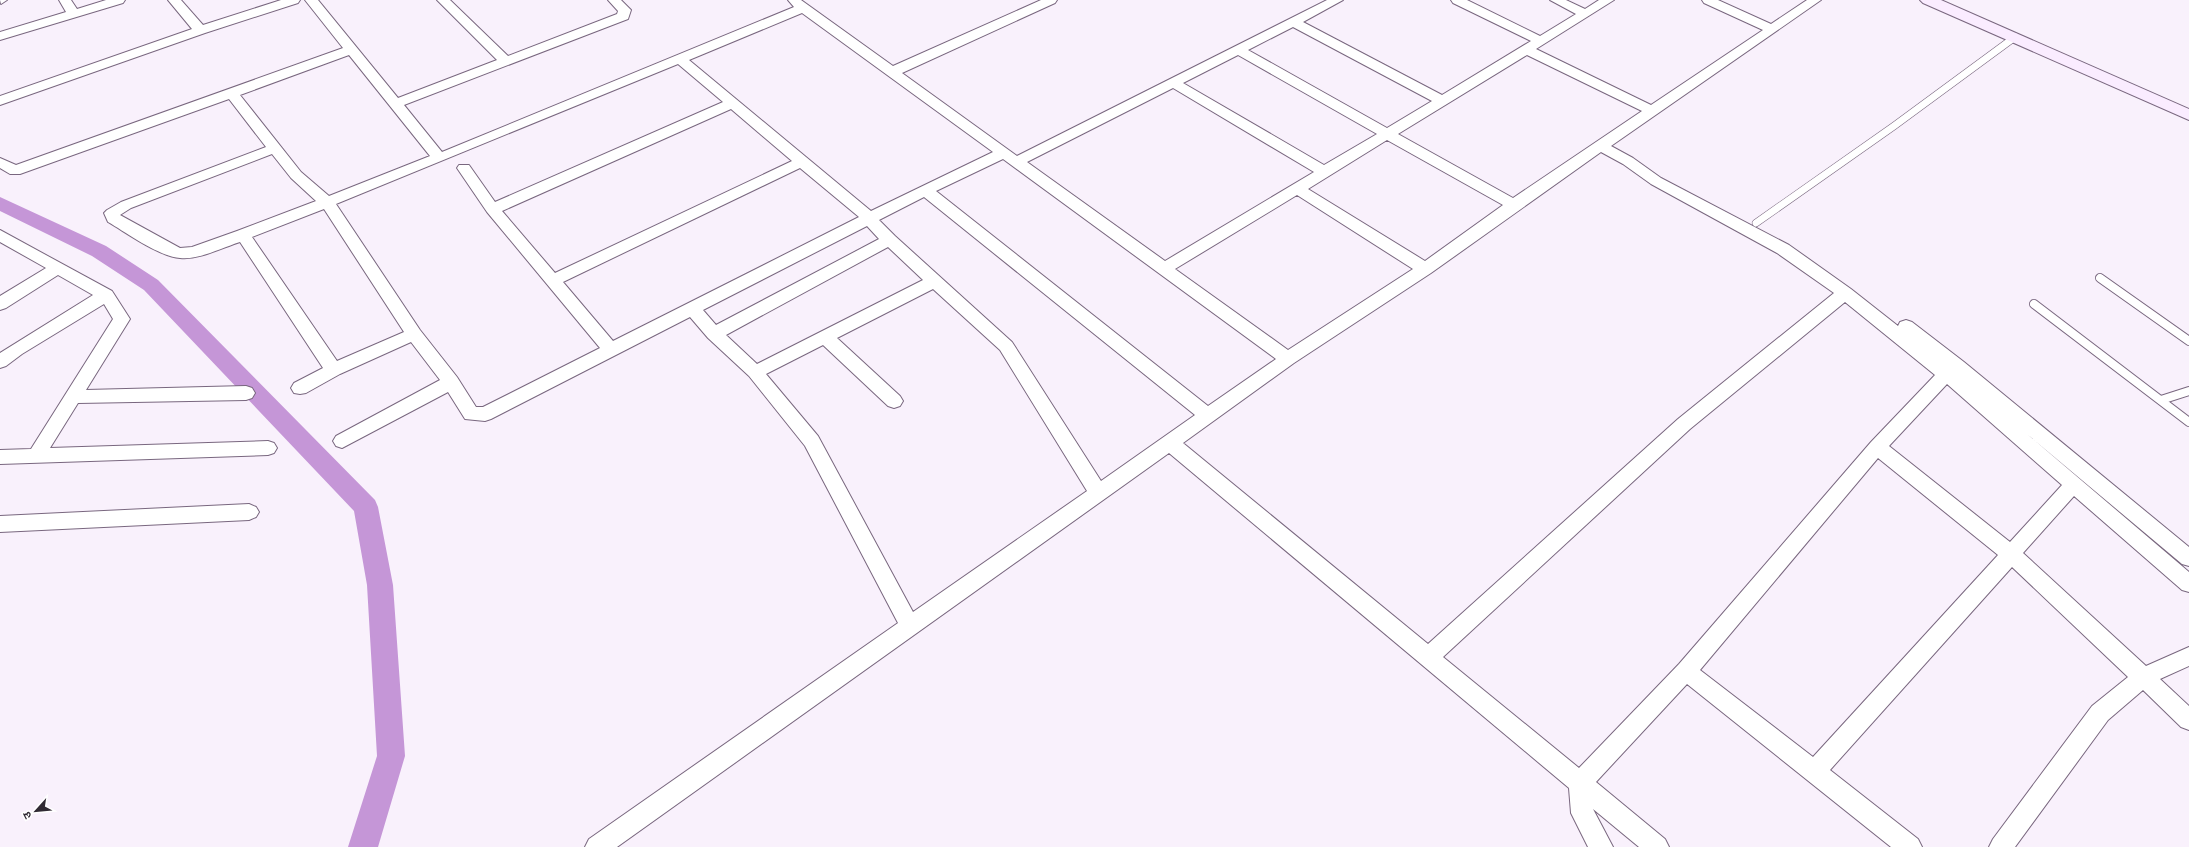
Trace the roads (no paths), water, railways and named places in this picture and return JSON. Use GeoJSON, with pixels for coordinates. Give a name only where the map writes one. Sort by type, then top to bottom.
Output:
{"type":"FeatureCollection","features":[{"type":"Feature","properties":{"kind":"street"},"geometry":{"type":"LineString","coordinates":[[65,0],[74,14]]}},
{"type":"Feature","properties":{"kind":"street"},"geometry":{"type":"LineString","coordinates":[[0,36],[119,0]]}},
{"type":"Feature","properties":{"kind":"street"},"geometry":{"type":"LineString","coordinates":[[174,0],[200,30]]}},
{"type":"Feature","properties":{"kind":"street"},"geometry":{"type":"LineString","coordinates":[[0,101],[200,30],[283,2],[294,0]]}},
{"type":"Feature","properties":{"kind":"street"},"geometry":{"type":"LineString","coordinates":[[311,0],[439,158]]}},
{"type":"Feature","properties":{"kind":"street"},"geometry":{"type":"LineString","coordinates":[[443,0],[507,62]]}},
{"type":"Feature","properties":{"kind":"street"},"geometry":{"type":"LineString","coordinates":[[395,104],[623,16],[625,10],[614,0]]}},
{"type":"Feature","properties":{"kind":"street"},"geometry":{"type":"LineString","coordinates":[[232,92],[296,175],[326,202],[414,334],[451,382],[471,414],[485,414],[926,190],[1010,158],[1174,82],[1337,0]]}},
{"type":"Feature","properties":{"kind":"street"},"geometry":{"type":"LineString","coordinates":[[1457,0],[1541,41]]}},
{"type":"Feature","properties":{"kind":"street"},"geometry":{"type":"LineString","coordinates":[[1556,0],[1586,14]]}},
{"type":"Feature","properties":{"kind":"street"},"geometry":{"type":"LineString","coordinates":[[1164,269],[1608,0]]}},
{"type":"Feature","properties":{"kind":"street"},"geometry":{"type":"LineString","coordinates":[[1708,0],[1772,29]]}},
{"type":"Feature","properties":{"kind":"street"},"geometry":{"type":"LineString","coordinates":[[597,847],[909,625],[1170,443],[1288,358],[1425,269],[1514,205],[1815,0]]}},
{"type":"Feature","properties":{"kind":"street"},"geometry":{"type":"LineString","coordinates":[[1928,0],[2015,37],[2189,115]]}},
{"type":"Feature","properties":{"kind":"street"},"geometry":{"type":"LineString","coordinates":[[892,72],[1042,2]]}},
{"type":"Feature","properties":{"kind":"street"},"geometry":{"type":"LineString","coordinates":[[276,148],[126,205],[112,213],[113,218],[171,251],[180,253],[193,252],[243,235],[439,158],[680,59],[797,4],[1288,358]]}},
{"type":"Feature","properties":{"kind":"street"},"geometry":{"type":"LineString","coordinates":[[1293,22],[1443,100]]}},
{"type":"Feature","properties":{"kind":"street"},"geometry":{"type":"LineString","coordinates":[[0,162],[14,170],[352,50]]}},
{"type":"Feature","properties":{"kind":"street"},"geometry":{"type":"LineString","coordinates":[[1238,50],[1386,135],[1514,205]]}},
{"type":"Feature","properties":{"kind":"street"},"geometry":{"type":"LineString","coordinates":[[1527,50],[1652,111]]}},
{"type":"Feature","properties":{"kind":"street"},"geometry":{"type":"LineString","coordinates":[[680,59],[803,161],[870,219],[889,240],[1006,346],[1098,493]]}},
{"type":"Feature","properties":{"kind":"street"},"geometry":{"type":"LineString","coordinates":[[1174,82],[1325,172]]}},
{"type":"Feature","properties":{"kind":"street"},"geometry":{"type":"LineString","coordinates":[[492,209],[733,103]]}},
{"type":"Feature","properties":{"kind":"street"},"geometry":{"type":"LineString","coordinates":[[1602,146],[1628,161],[1656,181],[1783,249],[1952,370],[2073,485],[2189,584]]}},
{"type":"Feature","properties":{"kind":"street"},"geometry":{"type":"LineString","coordinates":[[551,281],[803,161]]}},
{"type":"Feature","properties":{"kind":"street"},"geometry":{"type":"LineString","coordinates":[[1628,161],[1660,171],[1756,223],[1823,263],[1952,370],[2189,558]]}},
{"type":"Feature","properties":{"kind":"street"},"geometry":{"type":"LineString","coordinates":[[464,168],[492,209],[610,350]]}},
{"type":"Feature","properties":{"kind":"street"},"geometry":{"type":"LineString","coordinates":[[1298,189],[1425,269]]}},
{"type":"Feature","properties":{"kind":"street"},"geometry":{"type":"LineString","coordinates":[[926,190],[1207,415]]}},
{"type":"Feature","properties":{"kind":"street"},"geometry":{"type":"LineString","coordinates":[[0,235],[106,295],[122,319],[36,456]]}},
{"type":"Feature","properties":{"kind":"street"},"geometry":{"type":"LineString","coordinates":[[243,235],[334,370]]}},
{"type":"Feature","properties":{"kind":"street"},"geometry":{"type":"LineString","coordinates":[[714,334],[889,240]]}},
{"type":"Feature","properties":{"kind":"street"},"geometry":{"type":"LineString","coordinates":[[0,304],[58,268]]}},
{"type":"Feature","properties":{"kind":"street"},"geometry":{"type":"LineString","coordinates":[[755,372],[934,281]]}},
{"type":"Feature","properties":{"kind":"street"},"geometry":{"type":"LineString","coordinates":[[1428,656],[1684,424],[1845,293]]}},
{"type":"Feature","properties":{"kind":"street"},"geometry":{"type":"LineString","coordinates":[[0,362],[16,350],[106,295]]}},
{"type":"Feature","properties":{"kind":"street"},"geometry":{"type":"LineString","coordinates":[[693,309],[714,334],[755,372],[812,441],[909,625]]}},
{"type":"Feature","properties":{"kind":"street"},"geometry":{"type":"LineString","coordinates":[[300,388],[334,370],[414,334]]}},
{"type":"Feature","properties":{"kind":"street"},"geometry":{"type":"LineString","coordinates":[[824,336],[894,401]]}},
{"type":"Feature","properties":{"kind":"street"},"geometry":{"type":"LineString","coordinates":[[0,342],[16,350]]}},
{"type":"Feature","properties":{"kind":"street"},"geometry":{"type":"LineString","coordinates":[[1600,847],[1582,813],[1580,783],[1686,671],[1877,447],[1952,370]]}},
{"type":"Feature","properties":{"kind":"street"},"geometry":{"type":"LineString","coordinates":[[342,441],[451,382]]}},
{"type":"Feature","properties":{"kind":"street"},"geometry":{"type":"LineString","coordinates":[[73,397],[246,393]]}},
{"type":"Feature","properties":{"kind":"street"},"geometry":{"type":"LineString","coordinates":[[1170,443],[1658,847]]}},
{"type":"Feature","properties":{"kind":"street"},"geometry":{"type":"LineString","coordinates":[[1877,447],[2010,553],[2189,720]]}},
{"type":"Feature","properties":{"kind":"street"},"geometry":{"type":"LineString","coordinates":[[0,457],[268,448]]}},
{"type":"Feature","properties":{"kind":"street"},"geometry":{"type":"LineString","coordinates":[[1814,772],[2010,553],[2073,485]]}},
{"type":"Feature","properties":{"kind":"street"},"geometry":{"type":"LineString","coordinates":[[0,524],[249,512]]}},
{"type":"Feature","properties":{"kind":"street"},"geometry":{"type":"LineString","coordinates":[[2001,847],[2078,739],[2100,713],[2143,677],[2189,656]]}},
{"type":"Feature","properties":{"kind":"street"},"geometry":{"type":"LineString","coordinates":[[1686,671],[1910,847]]}},
{"type":"Feature","properties":{"kind":"lane"},"geometry":{"type":"LineString","coordinates":[[1756,223],[1894,126],[2015,37]]}},
{"type":"Feature","properties":{"kind":"lane"},"geometry":{"type":"LineString","coordinates":[[2100,278],[2189,341]]}},
{"type":"Feature","properties":{"kind":"lane"},"geometry":{"type":"LineString","coordinates":[[2034,304],[2189,422]]}},
{"type":"Feature","properties":{"kind":"lane"},"geometry":{"type":"LineString","coordinates":[[2161,400],[2189,391]]}},
{"type":"Feature","properties":{"kind":"waterway"},"geometry":{"type":"LineString","coordinates":[[0,203],[99,251],[151,285],[366,507],[380,585],[391,756],[363,847]]}}]}
